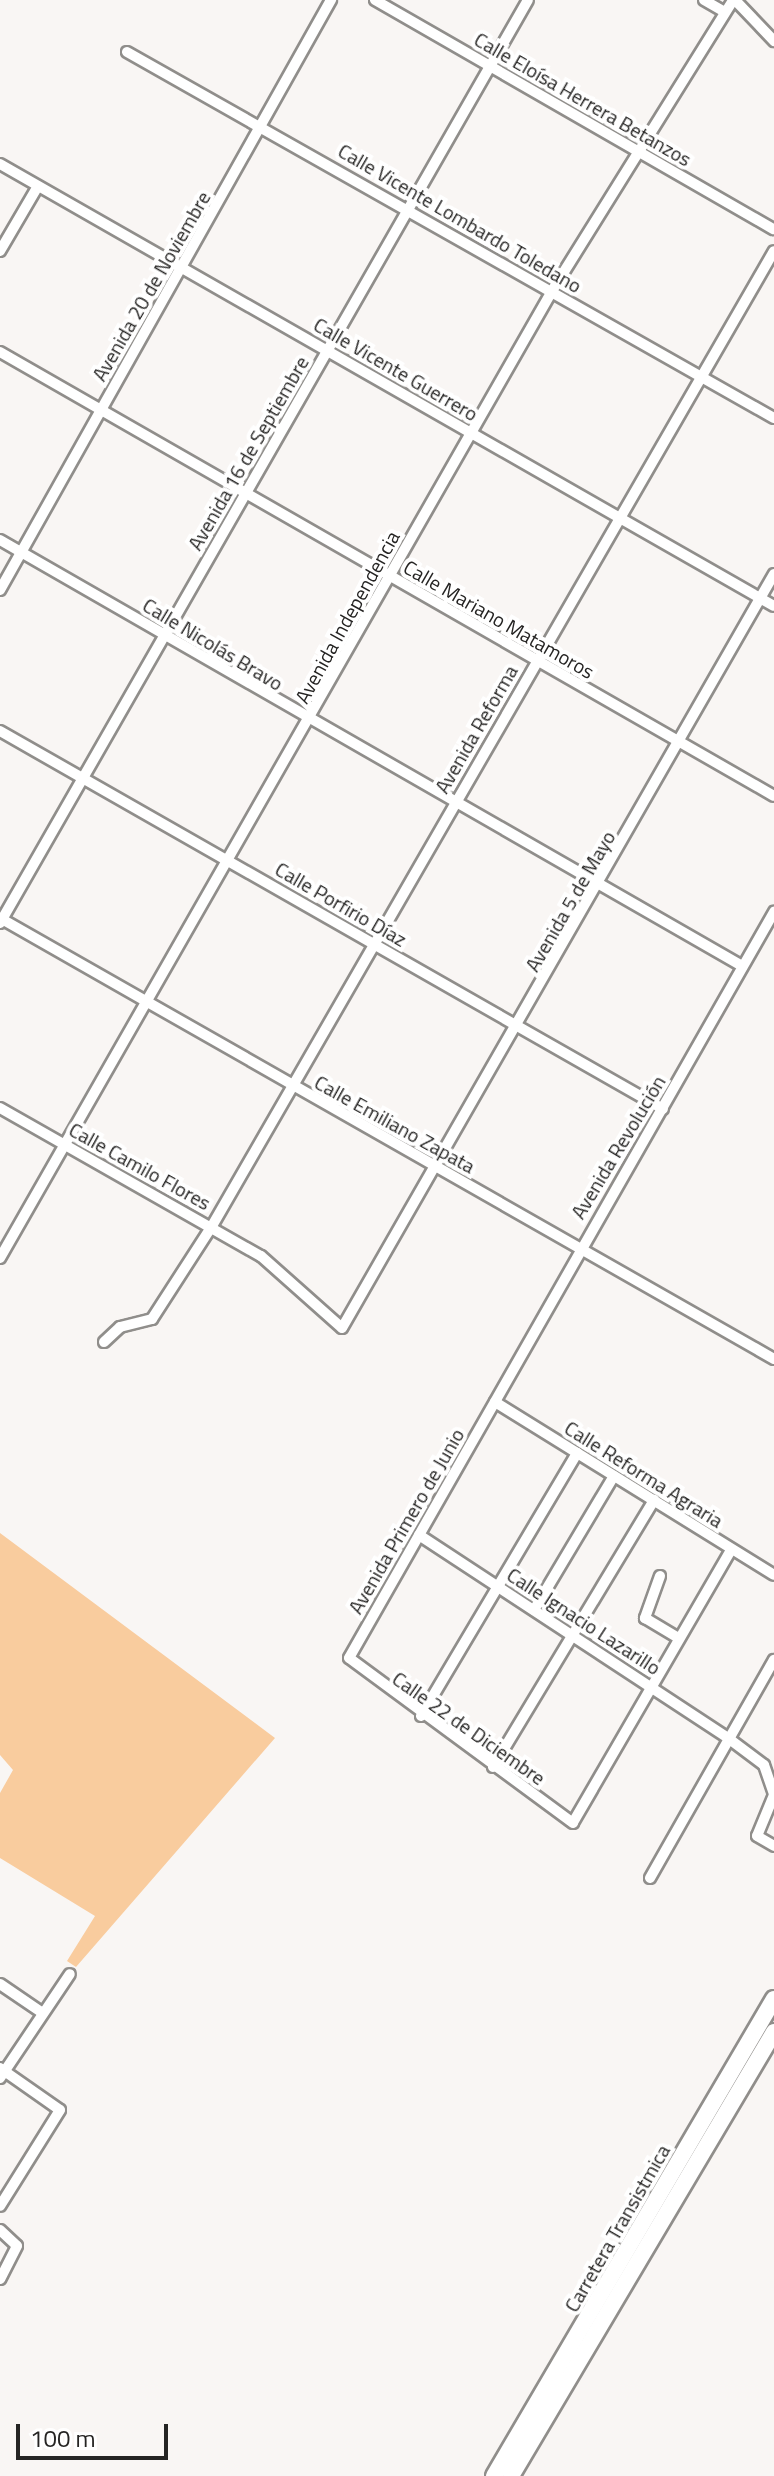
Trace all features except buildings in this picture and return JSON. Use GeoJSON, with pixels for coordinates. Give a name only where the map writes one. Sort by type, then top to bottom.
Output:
{"type":"FeatureCollection","features":[{"type":"Feature","properties":{"kind":"main road","name":"Carretera Transistmica"},"geometry":{"type":"LineString","coordinates":[[494,2476],[774,1999]]}},
{"type":"Feature","properties":{"kind":"main road","name":"Carretera Transistmica"},"geometry":{"type":"LineString","coordinates":[[511,2476],[774,2032]]}},
{"type":"Feature","properties":{"kind":"street","name":"Avenida 20 de Noviembre"},"geometry":{"type":"LineString","coordinates":[[0,590],[331,0]]}},
{"type":"Feature","properties":{"kind":"street","name":"Calle Eloísa Herrera Betanzos"},"geometry":{"type":"LineString","coordinates":[[375,0],[774,229]]}},
{"type":"Feature","properties":{"kind":"street","name":"Avenida 16 de Septiembre"},"geometry":{"type":"LineString","coordinates":[[1,920],[528,0]]}},
{"type":"Feature","properties":{"kind":"street"},"geometry":{"type":"LineString","coordinates":[[704,0],[723,11]]}},
{"type":"Feature","properties":{"kind":"street"},"geometry":{"type":"LineString","coordinates":[[734,0],[774,41]]}},
{"type":"Feature","properties":{"kind":"street","name":"Avenida Independencia"},"geometry":{"type":"LineString","coordinates":[[0,1258],[309,722],[552,291],[635,150],[723,11],[734,0]]}},
{"type":"Feature","properties":{"kind":"street","name":"Calle Vicente Lombardo Toledano"},"geometry":{"type":"LineString","coordinates":[[127,52],[263,126],[774,418]]}},
{"type":"Feature","properties":{"kind":"street","name":"Calle Vicente Guerrero"},"geometry":{"type":"LineString","coordinates":[[0,164],[774,606]]}},
{"type":"Feature","properties":{"kind":"street"},"geometry":{"type":"LineString","coordinates":[[0,251],[38,186]]}},
{"type":"Feature","properties":{"kind":"street","name":"Avenida Reforma"},"geometry":{"type":"LineString","coordinates":[[104,1342],[120,1327],[152,1319],[212,1226],[698,374],[774,251]]}},
{"type":"Feature","properties":{"kind":"street","name":"Calle Mariano Matamoros"},"geometry":{"type":"LineString","coordinates":[[0,352],[774,796]]}},
{"type":"Feature","properties":{"kind":"street","name":"Calle Nicolás Bravo"},"geometry":{"type":"LineString","coordinates":[[0,540],[309,722],[455,800],[598,887],[742,966]]}},
{"type":"Feature","properties":{"kind":"street","name":"Avenida 5 de Mayo"},"geometry":{"type":"LineString","coordinates":[[393,1244],[682,745],[774,574]]}},
{"type":"Feature","properties":{"kind":"street","name":"Calle Porfirio Díaz"},"geometry":{"type":"LineString","coordinates":[[0,731],[663,1109]]}},
{"type":"Feature","properties":{"kind":"street","name":"Avenida Revolución"},"geometry":{"type":"LineString","coordinates":[[495,1402],[579,1249],[663,1109],[774,912]]}},
{"type":"Feature","properties":{"kind":"street","name":"Calle Emiliano Zapata"},"geometry":{"type":"LineString","coordinates":[[1,920],[774,1359]]}},
{"type":"Feature","properties":{"kind":"street","name":"Calle Camilo Flores"},"geometry":{"type":"LineString","coordinates":[[0,1108],[261,1256],[342,1328],[393,1244]]}},
{"type":"Feature","properties":{"kind":"street","name":"Calle Reforma Agraria"},"geometry":{"type":"LineString","coordinates":[[495,1402],[774,1575]]}},
{"type":"Feature","properties":{"kind":"street","name":"Avenida Primero de Junio"},"geometry":{"type":"LineString","coordinates":[[349,1658],[495,1402]]}},
{"type":"Feature","properties":{"kind":"street"},"geometry":{"type":"LineString","coordinates":[[421,1716],[495,1586],[577,1453]]}},
{"type":"Feature","properties":{"kind":"street"},"geometry":{"type":"LineString","coordinates":[[534,1610],[614,1476]]}},
{"type":"Feature","properties":{"kind":"street"},"geometry":{"type":"LineString","coordinates":[[493,1767],[654,1500]]}},
{"type":"Feature","properties":{"kind":"street","name":"Calle Ignacio Lazarillo"},"geometry":{"type":"LineString","coordinates":[[419,1535],[728,1738],[764,1765],[774,1794]]}},
{"type":"Feature","properties":{"kind":"street"},"geometry":{"type":"LineString","coordinates":[[653,1686],[731,1550]]}},
{"type":"Feature","properties":{"kind":"street"},"geometry":{"type":"LineString","coordinates":[[660,1576],[645,1618],[678,1638]]}},
{"type":"Feature","properties":{"kind":"street","name":"Calle 22 de Diciembre"},"geometry":{"type":"LineString","coordinates":[[349,1658],[421,1716],[573,1823],[653,1686]]}},
{"type":"Feature","properties":{"kind":"street"},"geometry":{"type":"LineString","coordinates":[[650,1878],[774,1660]]}},
{"type":"Feature","properties":{"kind":"street"},"geometry":{"type":"LineString","coordinates":[[774,1794],[757,1836],[774,1846]]}},
{"type":"Feature","properties":{"kind":"street"},"geometry":{"type":"LineString","coordinates":[[0,2206],[60,2110],[2,2072],[41,2012],[55,2003],[70,1974]]}},
{"type":"Feature","properties":{"kind":"street"},"geometry":{"type":"LineString","coordinates":[[0,1984],[41,2012]]}},
{"type":"Feature","properties":{"kind":"street"},"geometry":{"type":"LineString","coordinates":[[0,2230],[17,2246],[0,2279]]}},
{"type":"Feature","properties":{"kind":"shaded area"},"geometry":{"type":"Polygon","coordinates":[[[0,1533],[275,1738],[76,1967],[67,1961],[95,1916],[0,1858],[0,1793],[13,1770],[0,1755],[0,1533]]]}}]}
